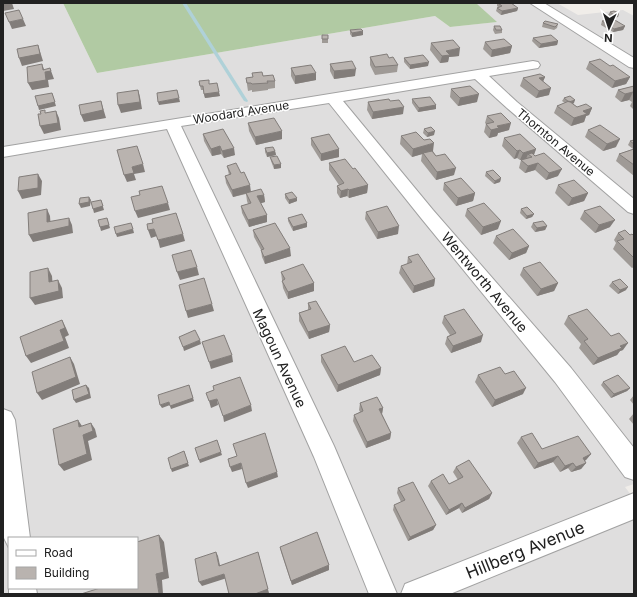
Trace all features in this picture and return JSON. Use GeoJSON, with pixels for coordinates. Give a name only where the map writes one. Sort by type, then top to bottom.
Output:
{"type":"FeatureCollection","features":[{"type":"Feature","properties":{"kind":"street"},"geometry":{"type":"LineString","coordinates":[[536,3],[634,64]]}},
{"type":"Feature","properties":{"kind":"street","name":"Woodard Avenue"},"geometry":{"type":"LineString","coordinates":[[3,152],[532,65]]}},
{"type":"Feature","properties":{"kind":"street","name":"Thornton Avenue"},"geometry":{"type":"LineString","coordinates":[[478,74],[512,105],[634,208]]}},
{"type":"Feature","properties":{"kind":"street","name":"Wentworth Avenue"},"geometry":{"type":"LineString","coordinates":[[333,98],[427,214],[563,375],[634,468]]}},
{"type":"Feature","properties":{"kind":"street","name":"Magoun Avenue"},"geometry":{"type":"LineString","coordinates":[[172,124],[325,454],[383,594]]}},
{"type":"Feature","properties":{"kind":"street"},"geometry":{"type":"LineString","coordinates":[[3,420],[17,537]]}},
{"type":"Feature","properties":{"kind":"street","name":"Hillberg Avenue"},"geometry":{"type":"LineString","coordinates":[[415,594],[634,506]]}},
{"type":"Feature","properties":{"kind":"shaded area"},"geometry":{"type":"Polygon","coordinates":[[[3,3],[63,3],[97,73],[435,16],[450,27],[496,22],[476,3],[557,3],[578,15],[623,10],[634,16],[634,484],[625,487],[634,499],[634,594],[3,594],[3,3]]]}},
{"type":"Feature","properties":{"kind":"green space"},"geometry":{"type":"Polygon","coordinates":[[[63,3],[476,3],[497,22],[450,27],[435,16],[97,73],[63,3]]]}},
{"type":"Feature","properties":{"kind":"building"},"geometry":{"type":"Polygon","coordinates":[[[498,3],[511,3],[518,8],[502,11],[497,8],[502,6],[498,3]]]}},
{"type":"Feature","properties":{"kind":"building"},"geometry":{"type":"Polygon","coordinates":[[[19,10],[23,19],[9,22],[5,13],[19,10]]]}},
{"type":"Feature","properties":{"kind":"building"},"geometry":{"type":"Polygon","coordinates":[[[614,11],[619,13],[614,15],[610,12],[614,11]]]}},
{"type":"Feature","properties":{"kind":"building"},"geometry":{"type":"Polygon","coordinates":[[[613,19],[625,26],[614,29],[602,21],[613,19]]]}},
{"type":"Feature","properties":{"kind":"building"},"geometry":{"type":"Polygon","coordinates":[[[545,21],[558,24],[555,27],[543,23],[545,21]]]}},
{"type":"Feature","properties":{"kind":"building"},"geometry":{"type":"Polygon","coordinates":[[[494,26],[500,26],[502,30],[496,30],[494,26]]]}},
{"type":"Feature","properties":{"kind":"building"},"geometry":{"type":"Polygon","coordinates":[[[361,29],[363,31],[352,33],[350,30],[361,29]]]}},
{"type":"Feature","properties":{"kind":"building"},"geometry":{"type":"Polygon","coordinates":[[[322,35],[328,35],[328,39],[322,39],[322,35]]]}},
{"type":"Feature","properties":{"kind":"building"},"geometry":{"type":"Polygon","coordinates":[[[551,35],[558,41],[541,44],[533,38],[551,35]]]}},
{"type":"Feature","properties":{"kind":"building"},"geometry":{"type":"Polygon","coordinates":[[[504,39],[512,46],[492,50],[485,42],[504,39]]]}},
{"type":"Feature","properties":{"kind":"building"},"geometry":{"type":"Polygon","coordinates":[[[453,40],[460,48],[446,51],[450,55],[442,56],[431,43],[453,40]]]}},
{"type":"Feature","properties":{"kind":"building"},"geometry":{"type":"Polygon","coordinates":[[[38,45],[40,54],[19,58],[17,49],[38,45]]]}},
{"type":"Feature","properties":{"kind":"building"},"geometry":{"type":"Polygon","coordinates":[[[387,54],[389,58],[393,57],[398,65],[375,67],[370,57],[387,54]]]}},
{"type":"Feature","properties":{"kind":"building"},"geometry":{"type":"Polygon","coordinates":[[[423,55],[429,62],[410,65],[404,58],[423,55]]]}},
{"type":"Feature","properties":{"kind":"building"},"geometry":{"type":"Polygon","coordinates":[[[600,59],[610,66],[613,65],[630,77],[615,81],[589,62],[600,59]]]}},
{"type":"Feature","properties":{"kind":"building"},"geometry":{"type":"Polygon","coordinates":[[[352,61],[356,69],[334,71],[330,64],[352,61]]]}},
{"type":"Feature","properties":{"kind":"building"},"geometry":{"type":"Polygon","coordinates":[[[42,64],[43,70],[50,68],[51,71],[45,72],[46,80],[28,83],[27,67],[42,64]]]}},
{"type":"Feature","properties":{"kind":"building"},"geometry":{"type":"Polygon","coordinates":[[[311,65],[316,73],[295,76],[291,68],[311,65]]]}},
{"type":"Feature","properties":{"kind":"building"},"geometry":{"type":"Polygon","coordinates":[[[262,72],[263,76],[273,75],[275,81],[267,81],[268,83],[247,83],[246,78],[253,77],[252,73],[262,72]]]}},
{"type":"Feature","properties":{"kind":"building"},"geometry":{"type":"Polygon","coordinates":[[[540,74],[545,77],[539,78],[551,88],[539,91],[523,78],[540,74]]]}},
{"type":"Feature","properties":{"kind":"building"},"geometry":{"type":"Polygon","coordinates":[[[209,80],[209,84],[217,83],[219,92],[204,94],[203,86],[200,86],[199,81],[209,80]]]}},
{"type":"Feature","properties":{"kind":"building"},"geometry":{"type":"Polygon","coordinates":[[[470,86],[479,94],[460,98],[451,89],[470,86]]]}},
{"type":"Feature","properties":{"kind":"building"},"geometry":{"type":"Polygon","coordinates":[[[634,86],[634,93],[625,94],[618,90],[634,86]]]}},
{"type":"Feature","properties":{"kind":"building"},"geometry":{"type":"Polygon","coordinates":[[[138,90],[140,102],[118,105],[117,93],[138,90]]]}},
{"type":"Feature","properties":{"kind":"building"},"geometry":{"type":"Polygon","coordinates":[[[177,90],[179,98],[158,102],[157,93],[177,90]]]}},
{"type":"Feature","properties":{"kind":"building"},"geometry":{"type":"Polygon","coordinates":[[[52,93],[55,102],[38,106],[35,96],[52,93]]]}},
{"type":"Feature","properties":{"kind":"building"},"geometry":{"type":"Polygon","coordinates":[[[570,96],[575,100],[569,102],[564,98],[570,96]]]}},
{"type":"Feature","properties":{"kind":"building"},"geometry":{"type":"Polygon","coordinates":[[[430,97],[436,105],[419,108],[412,99],[430,97]]]}},
{"type":"Feature","properties":{"kind":"building"},"geometry":{"type":"Polygon","coordinates":[[[389,99],[390,101],[399,100],[404,107],[373,112],[368,102],[389,99]]]}},
{"type":"Feature","properties":{"kind":"building"},"geometry":{"type":"Polygon","coordinates":[[[101,101],[103,110],[81,115],[79,105],[101,101]]]}},
{"type":"Feature","properties":{"kind":"building"},"geometry":{"type":"Polygon","coordinates":[[[569,101],[577,107],[586,104],[592,108],[583,111],[587,114],[574,118],[557,106],[569,101]]]}},
{"type":"Feature","properties":{"kind":"building"},"geometry":{"type":"Polygon","coordinates":[[[45,110],[45,113],[56,111],[58,123],[40,126],[38,114],[41,114],[40,111],[45,110]]]}},
{"type":"Feature","properties":{"kind":"building"},"geometry":{"type":"Polygon","coordinates":[[[501,113],[511,123],[497,126],[499,128],[491,130],[486,124],[494,122],[487,116],[501,113]]]}},
{"type":"Feature","properties":{"kind":"building"},"geometry":{"type":"Polygon","coordinates":[[[274,118],[282,131],[255,137],[248,123],[274,118]]]}},
{"type":"Feature","properties":{"kind":"building"},"geometry":{"type":"Polygon","coordinates":[[[600,125],[620,139],[607,144],[588,130],[600,125]]]}},
{"type":"Feature","properties":{"kind":"building"},"geometry":{"type":"Polygon","coordinates":[[[431,127],[435,131],[428,133],[424,129],[431,127]]]}},
{"type":"Feature","properties":{"kind":"building"},"geometry":{"type":"Polygon","coordinates":[[[223,129],[234,148],[222,151],[220,146],[211,149],[203,134],[223,129]]]}},
{"type":"Feature","properties":{"kind":"building"},"geometry":{"type":"Polygon","coordinates":[[[416,132],[424,140],[430,139],[434,143],[413,149],[401,136],[416,132]]]}},
{"type":"Feature","properties":{"kind":"building"},"geometry":{"type":"Polygon","coordinates":[[[329,134],[339,149],[321,154],[311,138],[329,134]]]}},
{"type":"Feature","properties":{"kind":"building"},"geometry":{"type":"Polygon","coordinates":[[[520,134],[536,149],[523,153],[520,150],[517,151],[504,138],[520,134]]]}},
{"type":"Feature","properties":{"kind":"building"},"geometry":{"type":"Polygon","coordinates":[[[137,146],[143,164],[132,167],[134,173],[124,175],[117,150],[137,146]]]}},
{"type":"Feature","properties":{"kind":"building"},"geometry":{"type":"Polygon","coordinates":[[[273,147],[275,151],[267,153],[265,148],[273,147]]]}},
{"type":"Feature","properties":{"kind":"building"},"geometry":{"type":"Polygon","coordinates":[[[634,149],[634,165],[619,154],[634,149]]]}},
{"type":"Feature","properties":{"kind":"building"},"geometry":{"type":"Polygon","coordinates":[[[432,151],[436,156],[445,154],[456,168],[437,172],[423,153],[432,151]]]}},
{"type":"Feature","properties":{"kind":"building"},"geometry":{"type":"Polygon","coordinates":[[[532,153],[535,156],[544,153],[562,169],[549,173],[538,163],[528,166],[521,160],[532,157],[528,154],[532,153]]]}},
{"type":"Feature","properties":{"kind":"building"},"geometry":{"type":"Polygon","coordinates":[[[277,156],[281,164],[274,165],[270,157],[277,156]]]}},
{"type":"Feature","properties":{"kind":"building"},"geometry":{"type":"Polygon","coordinates":[[[345,159],[353,169],[355,168],[368,185],[341,191],[337,186],[344,183],[329,163],[345,159]]]}},
{"type":"Feature","properties":{"kind":"building"},"geometry":{"type":"Polygon","coordinates":[[[236,163],[241,173],[244,172],[250,185],[232,190],[225,176],[231,174],[227,166],[236,163]]]}},
{"type":"Feature","properties":{"kind":"building"},"geometry":{"type":"Polygon","coordinates":[[[493,170],[501,178],[495,181],[486,172],[493,170]]]}},
{"type":"Feature","properties":{"kind":"building"},"geometry":{"type":"Polygon","coordinates":[[[38,174],[38,188],[18,191],[19,177],[38,174]]]}},
{"type":"Feature","properties":{"kind":"building"},"geometry":{"type":"Polygon","coordinates":[[[461,178],[475,193],[458,198],[444,183],[461,178]]]}},
{"type":"Feature","properties":{"kind":"building"},"geometry":{"type":"Polygon","coordinates":[[[574,180],[588,193],[572,198],[558,185],[574,180]]]}},
{"type":"Feature","properties":{"kind":"building"},"geometry":{"type":"Polygon","coordinates":[[[162,186],[168,203],[135,211],[131,197],[140,195],[139,191],[162,186]]]}},
{"type":"Feature","properties":{"kind":"building"},"geometry":{"type":"Polygon","coordinates":[[[261,189],[264,195],[257,196],[267,215],[248,220],[241,206],[251,203],[246,193],[261,189]]]}},
{"type":"Feature","properties":{"kind":"building"},"geometry":{"type":"Polygon","coordinates":[[[292,192],[297,198],[289,200],[285,194],[292,192]]]}},
{"type":"Feature","properties":{"kind":"building"},"geometry":{"type":"Polygon","coordinates":[[[89,197],[89,202],[79,204],[80,198],[89,197]]]}},
{"type":"Feature","properties":{"kind":"building"},"geometry":{"type":"Polygon","coordinates":[[[101,200],[103,206],[93,209],[91,202],[101,200]]]}},
{"type":"Feature","properties":{"kind":"building"},"geometry":{"type":"Polygon","coordinates":[[[484,203],[501,221],[483,227],[467,209],[484,203]]]}},
{"type":"Feature","properties":{"kind":"building"},"geometry":{"type":"Polygon","coordinates":[[[387,206],[399,226],[378,232],[366,212],[387,206]]]}},
{"type":"Feature","properties":{"kind":"building"},"geometry":{"type":"Polygon","coordinates":[[[600,206],[615,220],[599,225],[584,211],[600,206]]]}},
{"type":"Feature","properties":{"kind":"building"},"geometry":{"type":"Polygon","coordinates":[[[527,207],[534,214],[527,216],[521,209],[527,207]]]}},
{"type":"Feature","properties":{"kind":"building"},"geometry":{"type":"Polygon","coordinates":[[[47,209],[47,222],[69,218],[69,226],[29,235],[28,213],[47,209]]]}},
{"type":"Feature","properties":{"kind":"building"},"geometry":{"type":"Polygon","coordinates":[[[176,213],[183,234],[158,240],[154,229],[148,230],[147,224],[153,223],[152,219],[176,213]]]}},
{"type":"Feature","properties":{"kind":"building"},"geometry":{"type":"Polygon","coordinates":[[[302,214],[307,223],[293,227],[288,218],[302,214]]]}},
{"type":"Feature","properties":{"kind":"building"},"geometry":{"type":"Polygon","coordinates":[[[107,218],[109,225],[100,227],[98,220],[107,218]]]}},
{"type":"Feature","properties":{"kind":"building"},"geometry":{"type":"Polygon","coordinates":[[[543,221],[547,226],[537,228],[533,223],[543,221]]]}},
{"type":"Feature","properties":{"kind":"building"},"geometry":{"type":"Polygon","coordinates":[[[131,223],[133,229],[116,234],[114,227],[131,223]]]}},
{"type":"Feature","properties":{"kind":"building"},"geometry":{"type":"Polygon","coordinates":[[[275,223],[290,248],[264,257],[261,250],[264,249],[253,230],[275,223]]]}},
{"type":"Feature","properties":{"kind":"building"},"geometry":{"type":"Polygon","coordinates":[[[513,229],[529,246],[512,253],[496,236],[513,229]]]}},
{"type":"Feature","properties":{"kind":"building"},"geometry":{"type":"Polygon","coordinates":[[[625,230],[630,235],[632,234],[634,236],[634,258],[617,241],[624,239],[618,233],[625,230]]]}},
{"type":"Feature","properties":{"kind":"building"},"geometry":{"type":"Polygon","coordinates":[[[191,250],[197,267],[177,272],[172,255],[191,250]]]}},
{"type":"Feature","properties":{"kind":"building"},"geometry":{"type":"Polygon","coordinates":[[[418,254],[435,279],[414,286],[401,266],[412,262],[408,257],[418,254]]]}},
{"type":"Feature","properties":{"kind":"building"},"geometry":{"type":"Polygon","coordinates":[[[540,262],[558,283],[541,289],[523,268],[540,262]]]}},
{"type":"Feature","properties":{"kind":"building"},"geometry":{"type":"Polygon","coordinates":[[[303,264],[314,283],[288,292],[282,281],[285,279],[281,272],[303,264]]]}},
{"type":"Feature","properties":{"kind":"building"},"geometry":{"type":"Polygon","coordinates":[[[48,268],[49,282],[58,280],[59,291],[30,298],[30,272],[48,268]]]}},
{"type":"Feature","properties":{"kind":"building"},"geometry":{"type":"Polygon","coordinates":[[[204,278],[212,304],[186,311],[179,285],[204,278]]]}},
{"type":"Feature","properties":{"kind":"building"},"geometry":{"type":"Polygon","coordinates":[[[620,279],[628,287],[620,290],[612,282],[620,279]]]}},
{"type":"Feature","properties":{"kind":"building"},"geometry":{"type":"Polygon","coordinates":[[[316,301],[330,325],[308,332],[299,313],[311,309],[308,303],[316,301]]]}},
{"type":"Feature","properties":{"kind":"building"},"geometry":{"type":"Polygon","coordinates":[[[464,309],[483,335],[453,346],[447,337],[456,333],[444,316],[464,309]]]}},
{"type":"Feature","properties":{"kind":"building"},"geometry":{"type":"Polygon","coordinates":[[[587,309],[611,336],[619,333],[628,343],[620,346],[622,348],[598,358],[584,341],[588,339],[568,316],[587,309]]]}},
{"type":"Feature","properties":{"kind":"building"},"geometry":{"type":"Polygon","coordinates":[[[62,320],[65,328],[60,330],[64,341],[26,356],[20,337],[62,320]]]}},
{"type":"Feature","properties":{"kind":"building"},"geometry":{"type":"Polygon","coordinates":[[[195,330],[200,340],[183,347],[179,337],[195,330]]]}},
{"type":"Feature","properties":{"kind":"building"},"geometry":{"type":"Polygon","coordinates":[[[224,335],[232,355],[209,362],[202,342],[224,335]]]}},
{"type":"Feature","properties":{"kind":"building"},"geometry":{"type":"Polygon","coordinates":[[[345,346],[354,362],[372,355],[381,368],[338,385],[321,355],[345,346]]]}},
{"type":"Feature","properties":{"kind":"building"},"geometry":{"type":"Polygon","coordinates":[[[70,357],[76,377],[37,393],[32,372],[70,357]]]}},
{"type":"Feature","properties":{"kind":"building"},"geometry":{"type":"Polygon","coordinates":[[[500,367],[505,374],[514,371],[526,388],[495,400],[478,375],[500,367]]]}},
{"type":"Feature","properties":{"kind":"building"},"geometry":{"type":"Polygon","coordinates":[[[618,375],[630,388],[614,394],[603,382],[618,375]]]}},
{"type":"Feature","properties":{"kind":"building"},"geometry":{"type":"Polygon","coordinates":[[[240,377],[251,405],[223,416],[217,399],[209,401],[206,393],[214,390],[213,386],[240,377]]]}},
{"type":"Feature","properties":{"kind":"building"},"geometry":{"type":"Polygon","coordinates":[[[86,385],[89,394],[74,400],[72,390],[86,385]]]}},
{"type":"Feature","properties":{"kind":"building"},"geometry":{"type":"Polygon","coordinates":[[[189,385],[193,398],[170,406],[169,402],[160,405],[158,395],[189,385]]]}},
{"type":"Feature","properties":{"kind":"building"},"geometry":{"type":"Polygon","coordinates":[[[377,397],[383,408],[379,409],[391,433],[367,442],[354,415],[363,411],[360,403],[377,397]]]}},
{"type":"Feature","properties":{"kind":"building"},"geometry":{"type":"Polygon","coordinates":[[[78,420],[79,427],[91,423],[93,431],[83,435],[87,454],[59,465],[53,429],[78,420]]]}},
{"type":"Feature","properties":{"kind":"building"},"geometry":{"type":"Polygon","coordinates":[[[265,433],[277,472],[246,483],[241,463],[230,467],[228,459],[237,456],[233,444],[265,433]]]}},
{"type":"Feature","properties":{"kind":"building"},"geometry":{"type":"Polygon","coordinates":[[[532,433],[542,449],[578,436],[591,454],[583,458],[586,463],[576,467],[573,463],[565,466],[558,456],[538,463],[521,437],[532,433]]]}},
{"type":"Feature","properties":{"kind":"building"},"geometry":{"type":"Polygon","coordinates":[[[217,440],[221,452],[199,460],[195,448],[217,440]]]}},
{"type":"Feature","properties":{"kind":"building"},"geometry":{"type":"Polygon","coordinates":[[[184,451],[188,463],[171,469],[168,458],[184,451]]]}},
{"type":"Feature","properties":{"kind":"building"},"geometry":{"type":"Polygon","coordinates":[[[469,460],[492,493],[465,508],[462,503],[449,510],[431,481],[443,474],[449,484],[463,477],[456,467],[469,460]]]}},
{"type":"Feature","properties":{"kind":"building"},"geometry":{"type":"Polygon","coordinates":[[[413,482],[436,525],[410,537],[394,505],[405,500],[398,488],[413,482]]]}},
{"type":"Feature","properties":{"kind":"building"},"geometry":{"type":"Polygon","coordinates":[[[317,532],[329,565],[291,581],[280,547],[317,532]]]}},
{"type":"Feature","properties":{"kind":"building"},"geometry":{"type":"Polygon","coordinates":[[[159,535],[164,572],[156,574],[159,594],[81,594],[97,589],[138,589],[138,542],[159,535]]]}},
{"type":"Feature","properties":{"kind":"building"},"geometry":{"type":"Polygon","coordinates":[[[216,552],[219,566],[258,552],[268,589],[255,594],[229,594],[224,574],[199,582],[195,559],[216,552]]]}},
{"type":"Feature","properties":{"kind":"waterway"},"geometry":{"type":"LineString","coordinates":[[184,3],[246,101]]}}]}
